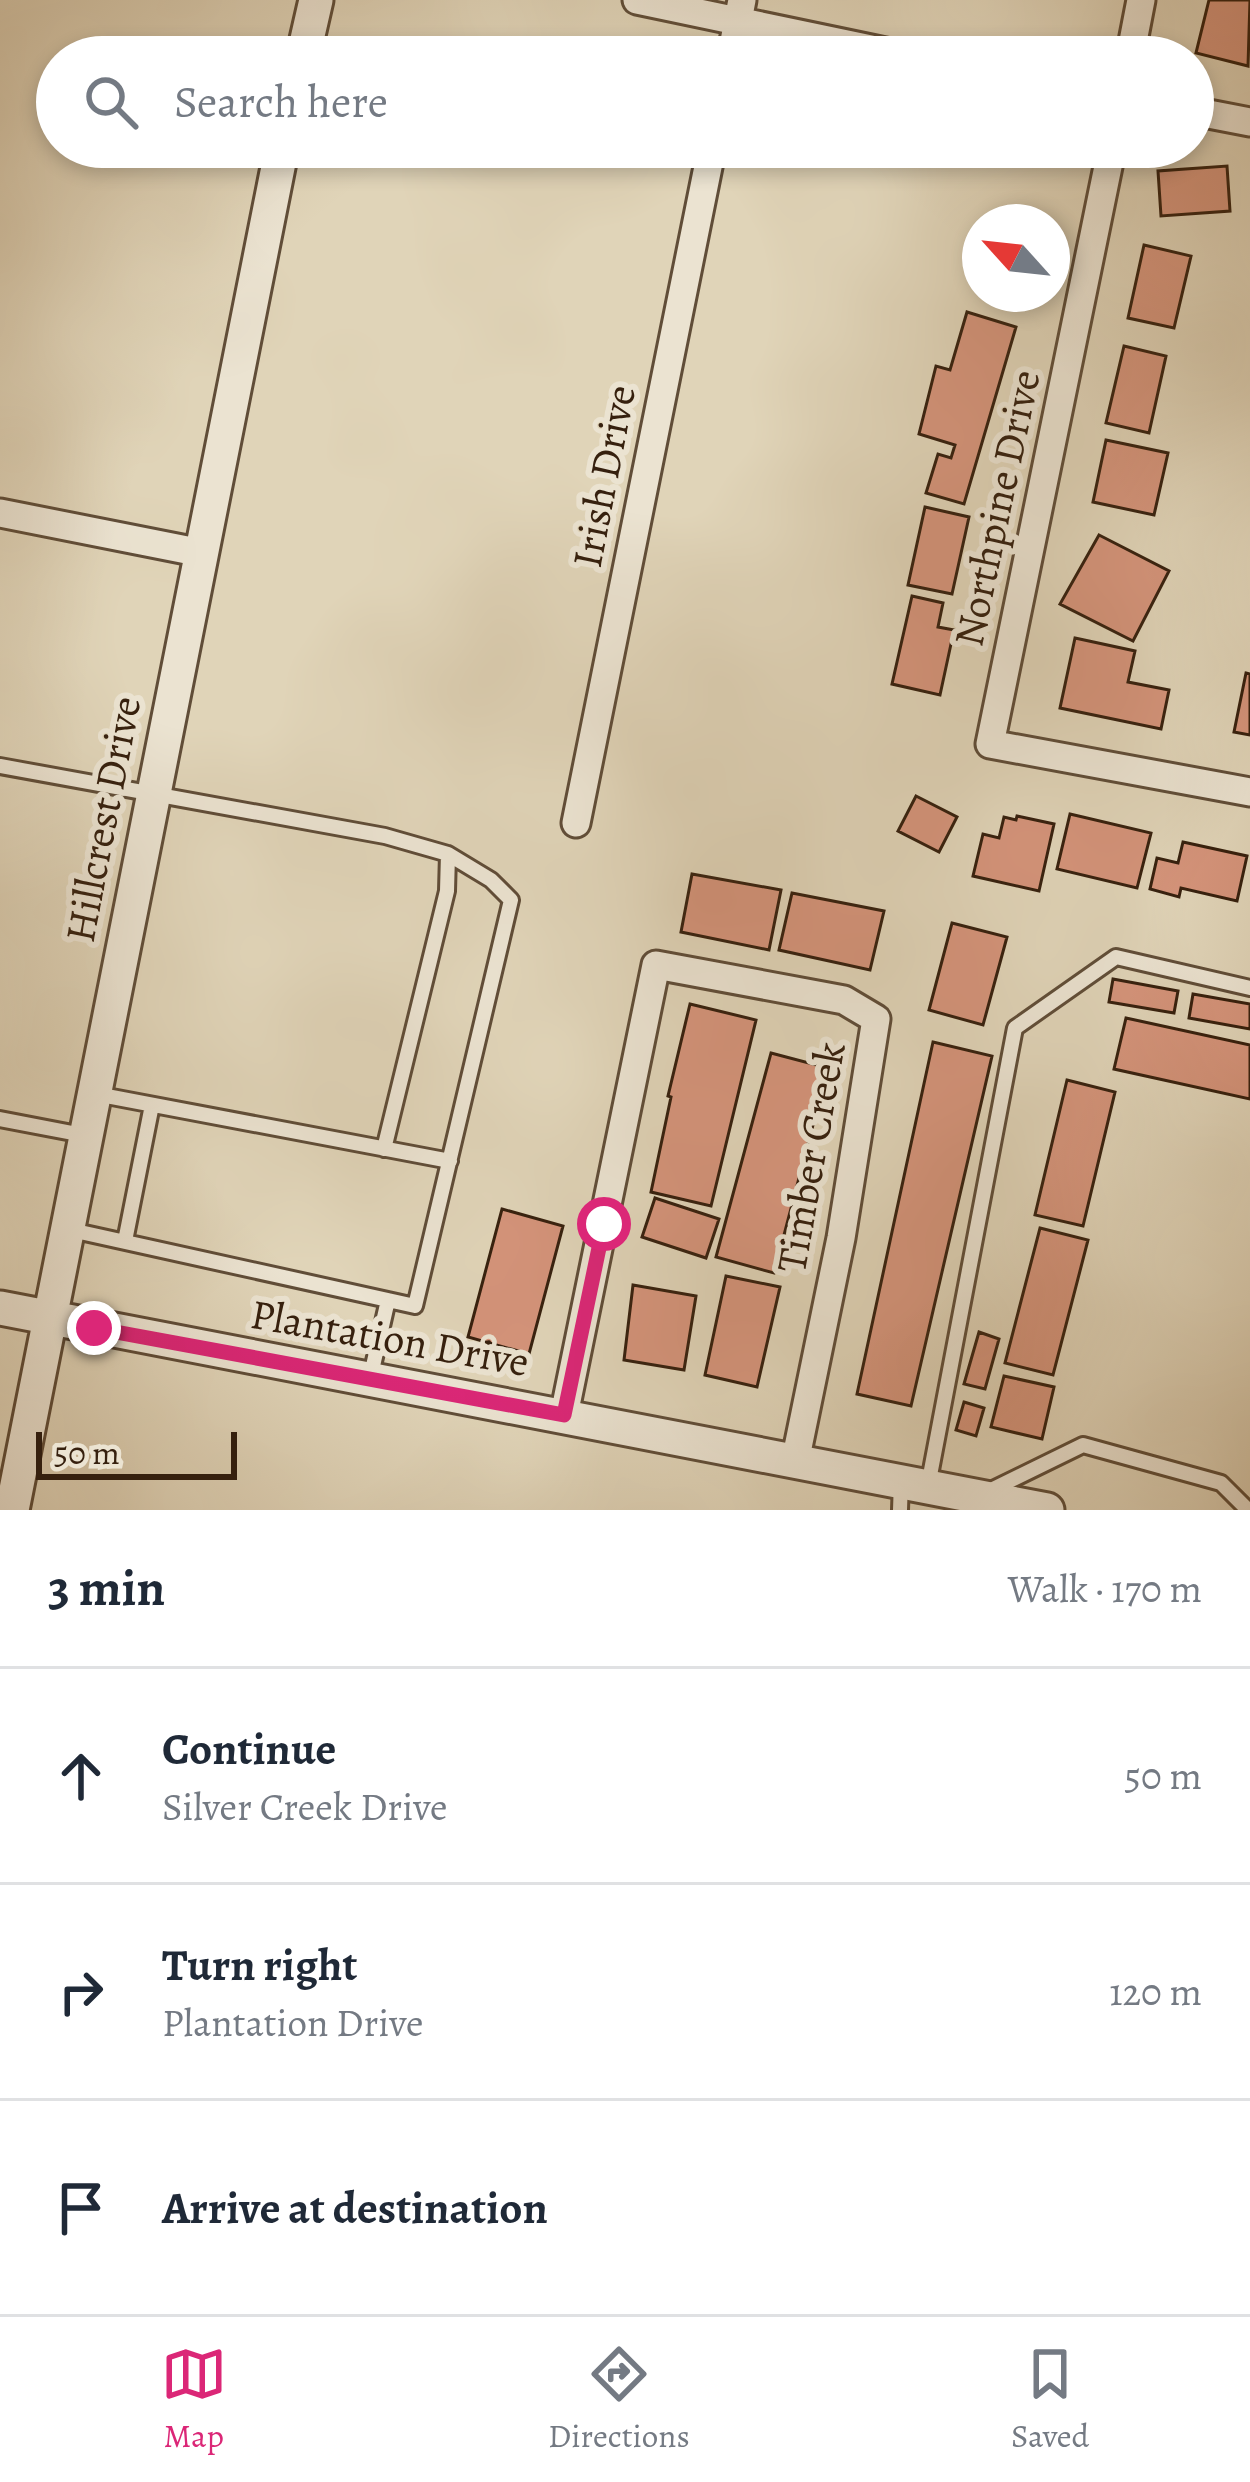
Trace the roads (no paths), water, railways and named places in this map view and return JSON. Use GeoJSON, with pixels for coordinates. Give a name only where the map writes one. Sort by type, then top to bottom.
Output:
{"type":"FeatureCollection","features":[{"type":"Feature","properties":{"kind":"street"},"geometry":{"type":"LineString","coordinates":[[308,36],[316,0]]}},
{"type":"Feature","properties":{"kind":"street"},"geometry":{"type":"LineString","coordinates":[[637,0],[740,12],[830,36]]}},
{"type":"Feature","properties":{"kind":"street"},"geometry":{"type":"LineString","coordinates":[[1134,36],[1141,0]]}},
{"type":"Feature","properties":{"kind":"street"},"geometry":{"type":"LineString","coordinates":[[1214,115],[1250,122]]}},
{"type":"Feature","properties":{"kind":"street","name":"Hillcrest Drive"},"geometry":{"type":"LineString","coordinates":[[12,1510],[278,168]]}},
{"type":"Feature","properties":{"kind":"street","name":"Irish Drive"},"geometry":{"type":"LineString","coordinates":[[576,823],[708,168]]}},
{"type":"Feature","properties":{"kind":"street","name":"Northpine Drive"},"geometry":{"type":"LineString","coordinates":[[1108,168],[990,744],[1250,792]]}},
{"type":"Feature","properties":{"kind":"street"},"geometry":{"type":"LineString","coordinates":[[0,513],[202,553]]}},
{"type":"Feature","properties":{"kind":"street","name":"Timber Creek"},"geometry":{"type":"LineString","coordinates":[[564,1415],[656,965],[844,1000],[876,1018],[841,1238],[795,1462]]}},
{"type":"Feature","properties":{"kind":"street","name":"Plantation Drive"},"geometry":{"type":"LineString","coordinates":[[0,1308],[795,1462],[909,1493],[979,1496],[1047,1510]]}},
{"type":"Feature","properties":{"kind":"lane"},"geometry":{"type":"LineString","coordinates":[[0,766],[386,836],[448,854],[491,880],[511,900],[416,1306],[66,1228]]}},
{"type":"Feature","properties":{"kind":"lane"},"geometry":{"type":"LineString","coordinates":[[384,1149],[447,891],[448,854]]}},
{"type":"Feature","properties":{"kind":"lane"},"geometry":{"type":"LineString","coordinates":[[909,1493],[1015,1028],[1116,957],[1250,988]]}},
{"type":"Feature","properties":{"kind":"lane"},"geometry":{"type":"LineString","coordinates":[[93,1094],[450,1161]]}},
{"type":"Feature","properties":{"kind":"lane"},"geometry":{"type":"LineString","coordinates":[[125,1241],[152,1105]]}},
{"type":"Feature","properties":{"kind":"lane"},"geometry":{"type":"LineString","coordinates":[[0,1119],[85,1135]]}},
{"type":"Feature","properties":{"kind":"lane"},"geometry":{"type":"LineString","coordinates":[[370,1379],[388,1300]]}},
{"type":"Feature","properties":{"kind":"lane"},"geometry":{"type":"LineString","coordinates":[[979,1496],[1083,1445],[1222,1484],[1248,1510]]}}]}
